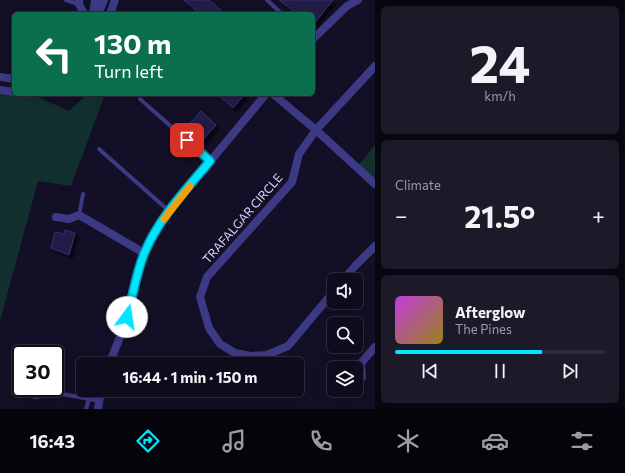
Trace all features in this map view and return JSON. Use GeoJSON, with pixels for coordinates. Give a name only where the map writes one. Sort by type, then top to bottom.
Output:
{"type":"FeatureCollection","features":[{"type":"Feature","properties":{"kind":"street"},"geometry":{"type":"LineString","coordinates":[[93,12],[95,0]]}},
{"type":"Feature","properties":{"kind":"street"},"geometry":{"type":"LineString","coordinates":[[99,12],[104,0]]}},
{"type":"Feature","properties":{"kind":"street"},"geometry":{"type":"LineString","coordinates":[[111,12],[115,0]]}},
{"type":"Feature","properties":{"kind":"street"},"geometry":{"type":"LineString","coordinates":[[315,37],[347,6],[358,0]]}},
{"type":"Feature","properties":{"kind":"street"},"geometry":{"type":"LineString","coordinates":[[79,2],[83,12]]}},
{"type":"Feature","properties":{"kind":"street","name":"TRAFALGAR CIRCLE"},"geometry":{"type":"LineString","coordinates":[[327,299],[288,346],[267,355],[251,356],[235,354],[220,344],[208,328],[200,297],[207,277],[292,182],[299,154],[316,130],[375,66]]}},
{"type":"Feature","properties":{"kind":"street"},"geometry":{"type":"LineString","coordinates":[[0,77],[12,79]]}},
{"type":"Feature","properties":{"kind":"street"},"geometry":{"type":"LineString","coordinates":[[0,90],[12,92]]}},
{"type":"Feature","properties":{"kind":"street"},"geometry":{"type":"LineString","coordinates":[[112,357],[124,327],[135,279],[144,253],[156,230],[169,211],[262,96]]}},
{"type":"Feature","properties":{"kind":"street"},"geometry":{"type":"LineString","coordinates":[[275,96],[316,130],[375,184]]}},
{"type":"Feature","properties":{"kind":"street"},"geometry":{"type":"LineString","coordinates":[[56,217],[69,219],[79,215],[144,253]]}},
{"type":"Feature","properties":{"kind":"street"},"geometry":{"type":"LineString","coordinates":[[350,273],[375,246]]}},
{"type":"Feature","properties":{"kind":"street"},"geometry":{"type":"LineString","coordinates":[[363,361],[375,347]]}},
{"type":"Feature","properties":{"kind":"lane"},"geometry":{"type":"LineString","coordinates":[[66,0],[79,2]]}},
{"type":"Feature","properties":{"kind":"lane"},"geometry":{"type":"LineString","coordinates":[[267,0],[280,12]]}},
{"type":"Feature","properties":{"kind":"lane"},"geometry":{"type":"LineString","coordinates":[[140,98],[210,161]]}},
{"type":"Feature","properties":{"kind":"lane"},"geometry":{"type":"LineString","coordinates":[[99,149],[169,211]]}},
{"type":"Feature","properties":{"kind":"lane"},"geometry":{"type":"LineString","coordinates":[[79,215],[83,194]]}},
{"type":"Feature","properties":{"kind":"lane"},"geometry":{"type":"LineString","coordinates":[[64,394],[89,399],[98,405]]}},
{"type":"Feature","properties":{"kind":"lane"},"geometry":{"type":"LineString","coordinates":[[86,409],[89,399]]}},
{"type":"Feature","properties":{"kind":"green space"},"geometry":{"type":"Polygon","coordinates":[[[0,94],[38,97],[69,111],[85,96],[104,96],[71,186],[38,181],[0,321],[0,94]]]}},
{"type":"Feature","properties":{"kind":"green space"},"geometry":{"type":"Polygon","coordinates":[[[375,145],[375,177],[371,181],[357,167],[375,145]]]}},
{"type":"Feature","properties":{"kind":"building"},"geometry":{"type":"Polygon","coordinates":[[[184,0],[209,0],[223,12],[198,12],[184,0]]]}},
{"type":"Feature","properties":{"kind":"building"},"geometry":{"type":"Polygon","coordinates":[[[279,0],[333,0],[315,22],[315,12],[294,12],[279,0]]]}},
{"type":"Feature","properties":{"kind":"building"},"geometry":{"type":"Polygon","coordinates":[[[219,96],[243,96],[233,108],[219,96]]]}},
{"type":"Feature","properties":{"kind":"building"},"geometry":{"type":"Polygon","coordinates":[[[201,111],[216,125],[202,141],[187,127],[201,111]]]}},
{"type":"Feature","properties":{"kind":"building"},"geometry":{"type":"Polygon","coordinates":[[[65,230],[75,233],[69,255],[51,248],[55,232],[64,234],[65,230]]]}},
{"type":"Feature","properties":{"kind":"slow traffic"},"geometry":{"type":"LineString","coordinates":[[164,219],[190,186]]}},
{"type":"Feature","properties":{"kind":"route"},"geometry":{"type":"LineString","coordinates":[[127,317],[135,279],[144,253],[156,230],[169,211],[210,161],[187,140]]}}]}
